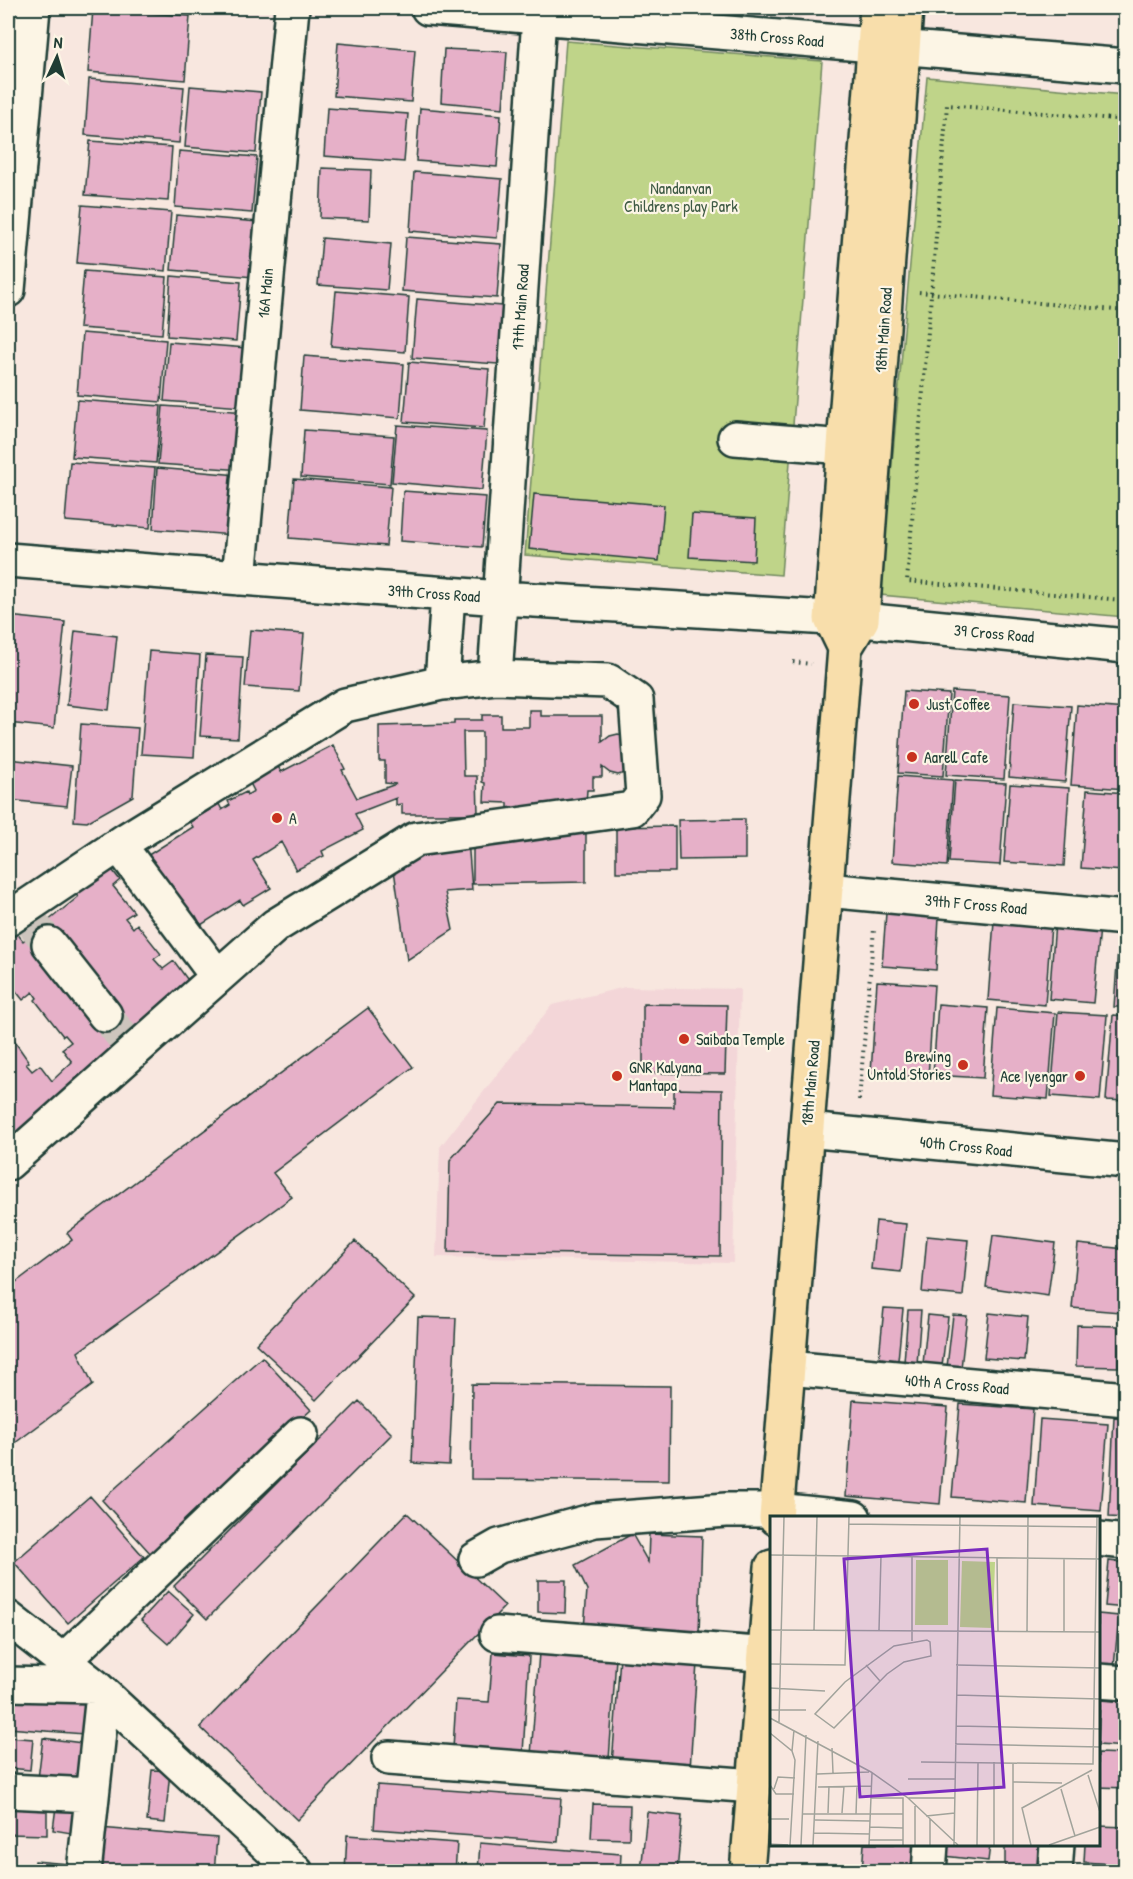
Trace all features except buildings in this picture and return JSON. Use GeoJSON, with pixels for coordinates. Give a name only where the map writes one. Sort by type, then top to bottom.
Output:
{"type":"FeatureCollection","features":[{"type":"Feature","properties":{"kind":"main road","name":"18th Main Road"},"geometry":{"type":"LineString","coordinates":[[776,1514],[845,648],[888,46],[877,8]]}},
{"type":"Feature","properties":{"kind":"main road","name":"18th Main Road"},"geometry":{"type":"LineString","coordinates":[[846,620],[844,447],[888,46],[906,8]]}},
{"type":"Feature","properties":{"kind":"main road"},"geometry":{"type":"LineString","coordinates":[[747,1872],[768,1655],[770,1596]]}},
{"type":"Feature","properties":{"kind":"street"},"geometry":{"type":"LineString","coordinates":[[8,291],[33,8]]}},
{"type":"Feature","properties":{"kind":"street","name":"16A Main"},"geometry":{"type":"LineString","coordinates":[[239,578],[292,8]]}},
{"type":"Feature","properties":{"kind":"street","name":"38th Cross Road"},"geometry":{"type":"LineString","coordinates":[[428,8],[1125,66]]}},
{"type":"Feature","properties":{"kind":"street","name":"17th Main Road"},"geometry":{"type":"LineString","coordinates":[[495,677],[539,17]]}},
{"type":"Feature","properties":{"kind":"street"},"geometry":{"type":"LineString","coordinates":[[735,438],[844,447]]}},
{"type":"Feature","properties":{"kind":"street","name":"39th Cross Road"},"geometry":{"type":"LineString","coordinates":[[8,560],[500,598],[846,620]]}},
{"type":"Feature","properties":{"kind":"street"},"geometry":{"type":"LineString","coordinates":[[442,683],[448,594]]}},
{"type":"Feature","properties":{"kind":"street","name":"39 Cross Road"},"geometry":{"type":"LineString","coordinates":[[846,620],[1125,646]]}},
{"type":"Feature","properties":{"kind":"street"},"geometry":{"type":"LineString","coordinates":[[8,919],[119,845],[345,705],[442,683],[495,677],[608,681],[636,700],[643,795],[632,809],[416,840],[275,926],[8,1163]]}},
{"type":"Feature","properties":{"kind":"street"},"geometry":{"type":"LineString","coordinates":[[119,845],[217,976]]}},
{"type":"Feature","properties":{"kind":"street","name":"39th F Cross Road"},"geometry":{"type":"LineString","coordinates":[[826,890],[1125,918]]}},
{"type":"Feature","properties":{"kind":"street"},"geometry":{"type":"LineString","coordinates":[[50,944],[105,1014]]}},
{"type":"Feature","properties":{"kind":"street","name":"40th Cross Road"},"geometry":{"type":"LineString","coordinates":[[807,1131],[1125,1161]]}},
{"type":"Feature","properties":{"kind":"street","name":"40th A Cross Road"},"geometry":{"type":"LineString","coordinates":[[788,1368],[1125,1399]]}},
{"type":"Feature","properties":{"kind":"street"},"geometry":{"type":"LineString","coordinates":[[62,1662],[301,1434]]}},
{"type":"Feature","properties":{"kind":"street"},"geometry":{"type":"LineString","coordinates":[[476,1559],[499,1546],[596,1520],[726,1510],[815,1516]]}},
{"type":"Feature","properties":{"kind":"street"},"geometry":{"type":"LineString","coordinates":[[1100,1539],[1125,1542]]}},
{"type":"Feature","properties":{"kind":"street"},"geometry":{"type":"LineString","coordinates":[[8,1618],[99,1690],[296,1872]]}},
{"type":"Feature","properties":{"kind":"street"},"geometry":{"type":"LineString","coordinates":[[498,1634],[768,1655]]}},
{"type":"Feature","properties":{"kind":"street"},"geometry":{"type":"LineString","coordinates":[[1100,1681],[1125,1683]]}},
{"type":"Feature","properties":{"kind":"street"},"geometry":{"type":"LineString","coordinates":[[8,1684],[99,1690]]}},
{"type":"Feature","properties":{"kind":"street"},"geometry":{"type":"LineString","coordinates":[[84,1872],[99,1690]]}},
{"type":"Feature","properties":{"kind":"street"},"geometry":{"type":"LineString","coordinates":[[389,1758],[754,1786]]}},
{"type":"Feature","properties":{"kind":"street"},"geometry":{"type":"LineString","coordinates":[[8,1791],[92,1795]]}},
{"type":"Feature","properties":{"kind":"street"},"geometry":{"type":"LineString","coordinates":[[929,1872],[931,1846]]}},
{"type":"Feature","properties":{"kind":"street"},"geometry":{"type":"LineString","coordinates":[[1055,1872],[1057,1846]]}},
{"type":"Feature","properties":{"kind":"path"},"geometry":{"type":"LineString","coordinates":[[1125,120],[947,105],[907,581],[1122,600],[1125,561]]}},
{"type":"Feature","properties":{"kind":"path"},"geometry":{"type":"LineString","coordinates":[[931,293],[1125,311]]}},
{"type":"Feature","properties":{"kind":"path"},"geometry":{"type":"LineString","coordinates":[[793,662],[812,664]]}},
{"type":"Feature","properties":{"kind":"path"},"geometry":{"type":"LineString","coordinates":[[858,1104],[874,919]]}},
{"type":"Feature","properties":{"kind":"shaded area","name":"GNR Kalyana Mantapa"},"geometry":{"type":"Polygon","coordinates":[[[625,987],[740,989],[733,1263],[436,1257],[440,1147],[552,1005],[625,987]]]}},
{"type":"Feature","properties":{"kind":"green space","name":"Nandanvan Childrens play Park"},"geometry":{"type":"Polygon","coordinates":[[[566,41],[822,61],[781,575],[525,555],[566,41]]]}},
{"type":"Feature","properties":{"kind":"green space"},"geometry":{"type":"Polygon","coordinates":[[[927,77],[1125,95],[1125,617],[880,595],[927,77]]]}},
{"type":"Feature","properties":{"kind":"tunnel"},"geometry":{"type":"LineString","coordinates":[[22,910],[49,944]]}},
{"type":"Feature","properties":{"kind":"tunnel"},"geometry":{"type":"LineString","coordinates":[[105,1015],[134,1051]]}},
{"type":"Feature","properties":{"kind":"place","name":"Just Coffee"},"geometry":{"type":"Point","coordinates":[914,704]}},
{"type":"Feature","properties":{"kind":"place","name":"Aarell Cafe"},"geometry":{"type":"Point","coordinates":[912,757]}},
{"type":"Feature","properties":{"kind":"place","name":"A"},"geometry":{"type":"Point","coordinates":[277,818]}},
{"type":"Feature","properties":{"kind":"place","name":"Saibaba Temple"},"geometry":{"type":"Point","coordinates":[684,1039]}},
{"type":"Feature","properties":{"kind":"place","name":"Brewing Untold Stories"},"geometry":{"type":"Point","coordinates":[963,1065]}},
{"type":"Feature","properties":{"kind":"place","name":"GNR Kalyana Mantapa"},"geometry":{"type":"Point","coordinates":[617,1076]}},
{"type":"Feature","properties":{"kind":"place","name":"Ace Iyengar"},"geometry":{"type":"Point","coordinates":[1080,1076]}}]}
